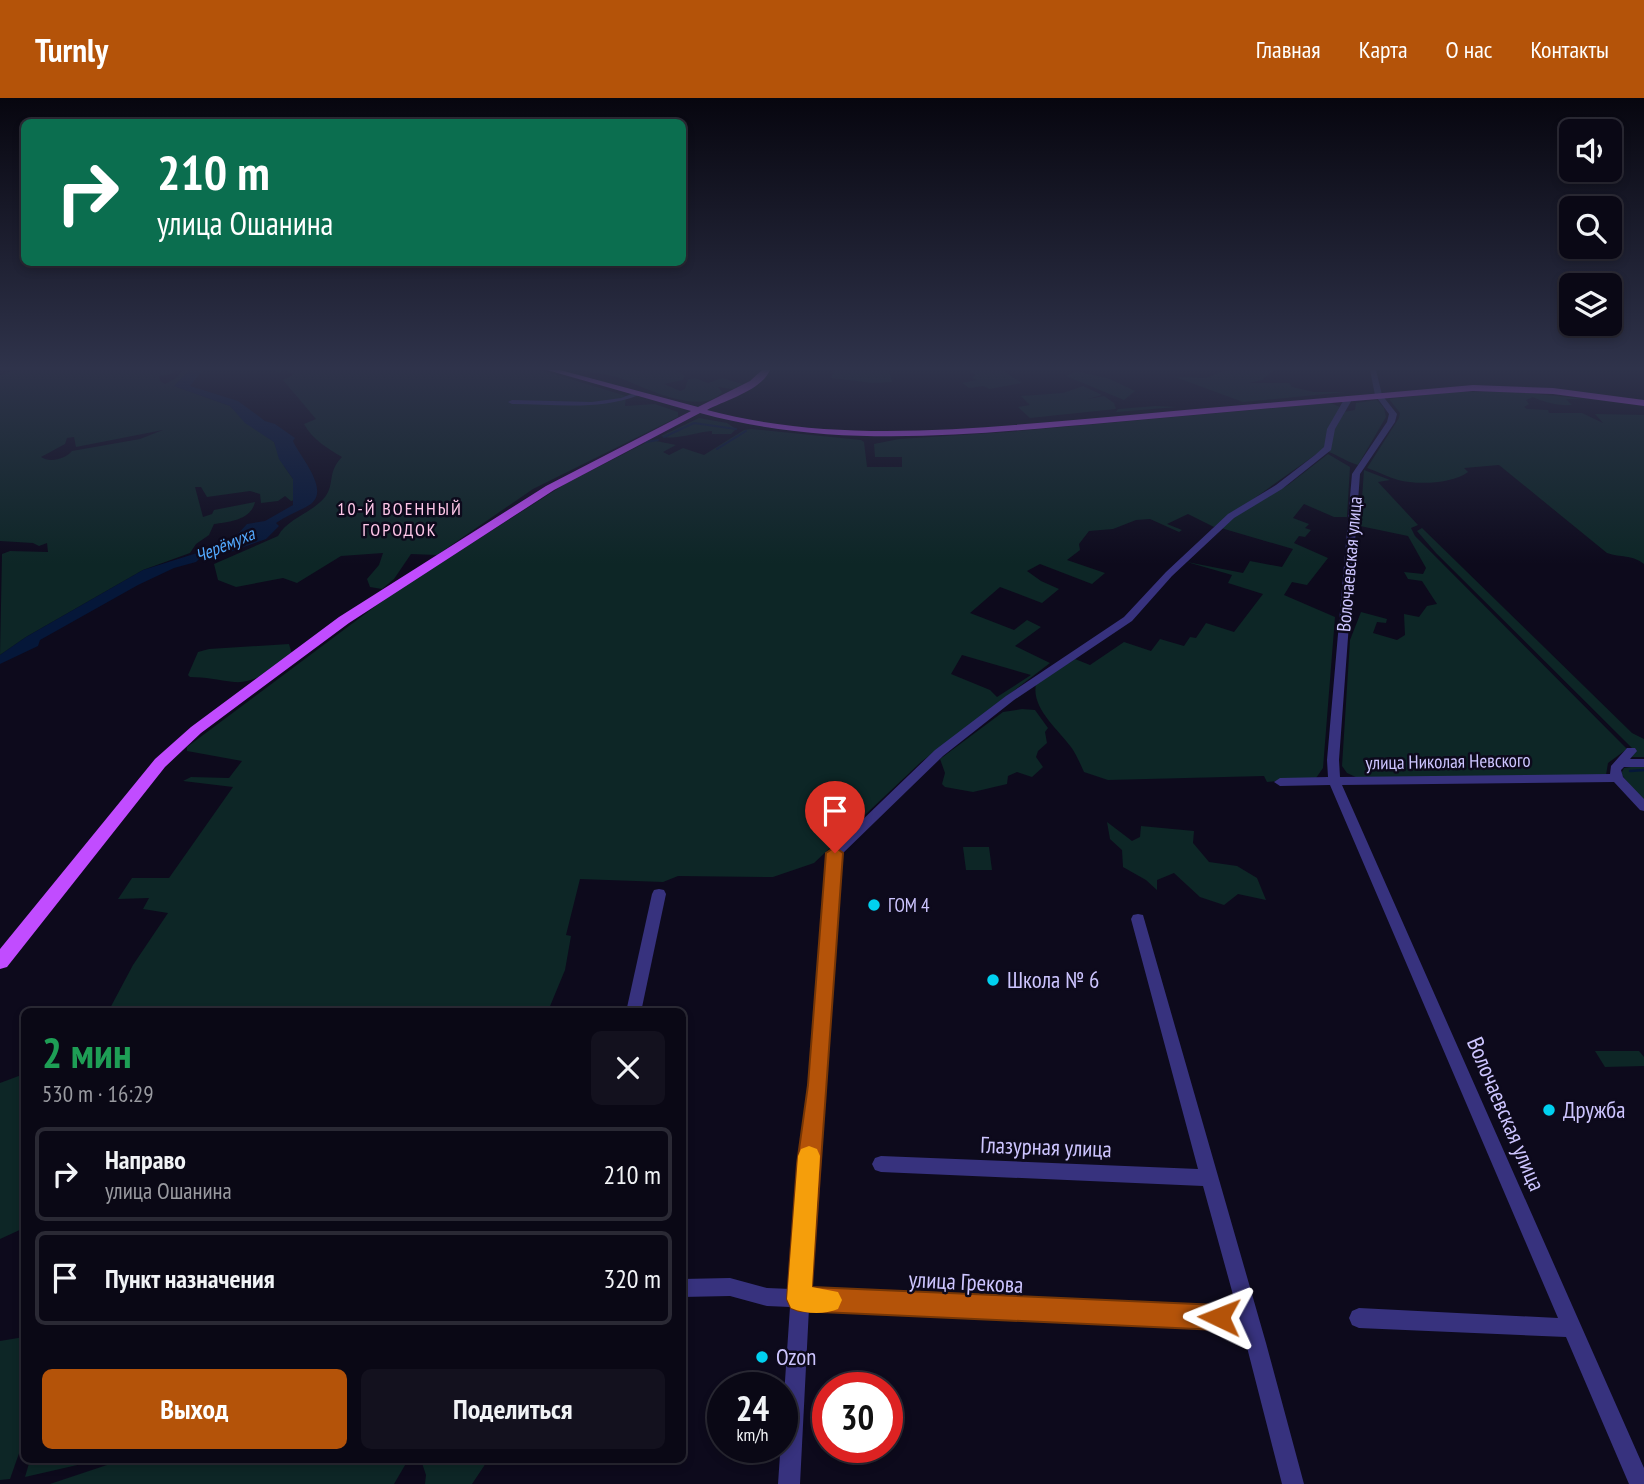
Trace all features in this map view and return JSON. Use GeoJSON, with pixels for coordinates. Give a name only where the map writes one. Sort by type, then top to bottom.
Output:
{"type":"FeatureCollection","features":[{"type":"Feature","properties":{"kind":"main road"},"geometry":{"type":"LineString","coordinates":[[0,962],[144,782],[166,757],[196,730],[344,620],[409,577],[567,478],[653,435]]}},
{"type":"Feature","properties":{"kind":"street"},"geometry":{"type":"LineString","coordinates":[[789,1484],[808,1164],[818,1085],[835,853],[939,753],[1010,698],[1128,619],[1169,574],[1231,516],[1287,481],[1328,448],[1330,435]]}},
{"type":"Feature","properties":{"kind":"street","name":"Волочаевская улица"},"geometry":{"type":"LineString","coordinates":[[1381,435],[1356,475],[1333,763],[1334,781],[1640,1484]]}},
{"type":"Feature","properties":{"kind":"street"},"geometry":{"type":"LineString","coordinates":[[1631,751],[1614,771],[1617,778],[1644,807]]}},
{"type":"Feature","properties":{"kind":"street"},"geometry":{"type":"LineString","coordinates":[[1622,763],[1644,763]]}},
{"type":"Feature","properties":{"kind":"street","name":"улица Николая Невского"},"geometry":{"type":"LineString","coordinates":[[1280,782],[1617,778]]}},
{"type":"Feature","properties":{"kind":"street"},"geometry":{"type":"LineString","coordinates":[[634,1008],[659,894]]}},
{"type":"Feature","properties":{"kind":"street"},"geometry":{"type":"LineString","coordinates":[[1139,919],[1293,1484]]}},
{"type":"Feature","properties":{"kind":"street","name":"Глазурная улица"},"geometry":{"type":"LineString","coordinates":[[881,1164],[1209,1178]]}},
{"type":"Feature","properties":{"kind":"street","name":"улица Грекова"},"geometry":{"type":"LineString","coordinates":[[686,1288],[730,1287],[766,1297],[799,1299],[1219,1317],[1247,1308]]}},
{"type":"Feature","properties":{"kind":"street"},"geometry":{"type":"LineString","coordinates":[[1359,1318],[1572,1328]]}},
{"type":"Feature","properties":{"kind":"green space"},"geometry":{"type":"Polygon","coordinates":[[[0,435],[139,435],[76,447],[74,437],[67,438],[65,444],[41,457],[49,460],[65,456],[72,451],[151,435],[264,435],[274,442],[293,479],[295,500],[291,501],[285,496],[278,501],[261,503],[260,494],[250,491],[207,497],[201,487],[195,487],[203,517],[212,514],[214,510],[255,502],[253,508],[244,516],[214,524],[209,535],[196,544],[190,553],[143,570],[26,637],[0,655],[2,554],[10,551],[48,552],[47,543],[39,546],[33,543],[0,541],[0,435]]]}},
{"type":"Feature","properties":{"kind":"green space"},"geometry":{"type":"Polygon","coordinates":[[[312,435],[642,435],[533,489],[437,555],[411,554],[394,579],[382,589],[370,587],[367,579],[379,565],[383,553],[341,556],[297,583],[283,578],[236,587],[218,580],[214,564],[278,536],[325,497],[334,468],[342,457],[312,435]]]}},
{"type":"Feature","properties":{"kind":"green space"},"geometry":{"type":"Polygon","coordinates":[[[664,435],[692,435],[679,437],[661,436],[664,435]]]}},
{"type":"Feature","properties":{"kind":"green space"},"geometry":{"type":"Polygon","coordinates":[[[737,435],[808,435],[861,440],[864,442],[867,467],[902,467],[902,457],[875,457],[874,444],[899,439],[967,435],[1376,435],[1358,465],[1322,450],[1214,527],[1188,514],[1167,524],[1182,530],[1179,532],[1150,519],[1136,520],[1113,529],[1089,531],[1079,544],[1080,550],[1067,560],[1105,573],[1092,584],[1040,564],[1027,571],[1059,589],[1042,603],[1000,587],[970,613],[1014,630],[1027,620],[1041,627],[1015,646],[1050,663],[921,762],[814,863],[773,877],[678,876],[663,882],[580,879],[566,935],[571,936],[565,970],[549,1008],[110,1008],[133,965],[168,913],[143,909],[149,898],[118,899],[132,878],[169,878],[233,787],[183,781],[191,777],[229,778],[242,761],[187,751],[187,747],[389,596],[565,484],[651,440],[676,445],[663,452],[669,455],[683,448],[704,455],[737,435]],[[962,655],[951,674],[990,690],[997,697],[1031,675],[962,655]]]}},
{"type":"Feature","properties":{"kind":"green space"},"geometry":{"type":"Polygon","coordinates":[[[1388,435],[1644,435],[1644,564],[1630,557],[1607,553],[1499,465],[1464,468],[1468,472],[1453,479],[1424,483],[1398,480],[1367,468],[1388,435]]]}},
{"type":"Feature","properties":{"kind":"green space"},"geometry":{"type":"Polygon","coordinates":[[[1328,454],[1350,467],[1347,517],[1334,517],[1304,504],[1293,518],[1309,524],[1305,528],[1311,530],[1305,537],[1299,536],[1294,543],[1328,558],[1307,585],[1292,582],[1284,595],[1335,617],[1323,768],[1316,778],[1267,782],[1264,776],[1108,780],[1084,772],[1071,747],[1041,710],[1036,684],[1075,659],[1090,665],[1124,642],[1151,651],[1160,639],[1184,646],[1190,637],[1196,638],[1206,623],[1234,632],[1263,594],[1228,583],[1232,575],[1187,562],[1243,573],[1250,561],[1282,567],[1293,549],[1221,528],[1232,518],[1288,485],[1328,454]]]}},
{"type":"Feature","properties":{"kind":"green space"},"geometry":{"type":"Polygon","coordinates":[[[1364,470],[1390,480],[1378,482],[1418,525],[1411,528],[1415,536],[1627,749],[1608,763],[1606,775],[1358,778],[1347,773],[1342,766],[1350,640],[1361,612],[1387,619],[1386,623],[1377,622],[1373,633],[1397,640],[1405,635],[1404,614],[1419,617],[1427,606],[1437,604],[1422,581],[1408,579],[1404,572],[1423,574],[1426,568],[1408,536],[1360,526],[1364,470]]]}},
{"type":"Feature","properties":{"kind":"green space"},"geometry":{"type":"Polygon","coordinates":[[[1422,528],[1632,733],[1644,739],[1644,757],[1632,757],[1634,750],[1436,553],[1417,531],[1422,528]]]}},
{"type":"Feature","properties":{"kind":"green space"},"geometry":{"type":"Polygon","coordinates":[[[289,644],[292,654],[265,674],[250,680],[234,682],[188,675],[198,652],[289,644]]]}},
{"type":"Feature","properties":{"kind":"green space"},"geometry":{"type":"Polygon","coordinates":[[[1035,710],[1048,728],[1045,732],[1047,743],[1038,751],[1036,757],[1043,767],[1032,777],[1017,772],[1008,776],[1007,784],[973,792],[945,787],[942,784],[945,773],[940,759],[1003,712],[1035,710]]]}},
{"type":"Feature","properties":{"kind":"green space"},"geometry":{"type":"Polygon","coordinates":[[[1644,765],[1644,803],[1621,774],[1624,768],[1644,765]]]}},
{"type":"Feature","properties":{"kind":"green space"},"geometry":{"type":"Polygon","coordinates":[[[1107,822],[1132,841],[1140,837],[1141,826],[1194,831],[1193,843],[1209,862],[1237,866],[1257,878],[1266,900],[1238,894],[1224,905],[1200,897],[1174,873],[1157,880],[1157,890],[1146,880],[1123,867],[1122,850],[1110,839],[1107,822]]]}},
{"type":"Feature","properties":{"kind":"green space"},"geometry":{"type":"Polygon","coordinates":[[[963,847],[989,847],[992,870],[966,870],[963,847]]]}},
{"type":"Feature","properties":{"kind":"green space"},"geometry":{"type":"Polygon","coordinates":[[[1595,1051],[1639,1051],[1644,1057],[1644,1066],[1605,1067],[1595,1051]]]}},
{"type":"Feature","properties":{"kind":"green space"},"geometry":{"type":"Polygon","coordinates":[[[21,1075],[21,1229],[0,1239],[0,1083],[21,1075]]]}},
{"type":"Feature","properties":{"kind":"green space"},"geometry":{"type":"Polygon","coordinates":[[[21,1338],[21,1448],[10,1479],[0,1480],[0,1341],[21,1338]]]}},
{"type":"Feature","properties":{"kind":"green space"},"geometry":{"type":"Polygon","coordinates":[[[29,1463],[86,1463],[25,1477],[29,1463]]]}},
{"type":"Feature","properties":{"kind":"green space"},"geometry":{"type":"Polygon","coordinates":[[[406,1463],[394,1484],[50,1484],[107,1465],[406,1463]]]}},
{"type":"Feature","properties":{"kind":"green space"},"geometry":{"type":"Polygon","coordinates":[[[422,1463],[486,1463],[472,1484],[425,1484],[426,1475],[422,1463]]]}},
{"type":"Feature","properties":{"kind":"water","name":"Черёмуха"},"geometry":{"type":"Polygon","coordinates":[[[263,435],[290,435],[295,438],[293,441],[316,482],[316,498],[311,504],[276,523],[279,526],[266,539],[230,552],[202,556],[196,562],[174,568],[40,640],[38,646],[0,664],[0,655],[26,637],[143,570],[216,547],[234,538],[247,524],[265,521],[293,505],[293,479],[279,459],[274,442],[263,435]]]}},
{"type":"Feature","properties":{"kind":"waterway"},"geometry":{"type":"LineString","coordinates":[[664,437],[669,435]]}},
{"type":"Feature","properties":{"kind":"waterway"},"geometry":{"type":"LineString","coordinates":[[717,449],[740,435]]}},
{"type":"Feature","properties":{"kind":"waterway"},"geometry":{"type":"LineString","coordinates":[[646,442],[658,440]]}},
{"type":"Feature","properties":{"kind":"waterway"},"geometry":{"type":"LineString","coordinates":[[1630,771],[1644,770]]}},
{"type":"Feature","properties":{"kind":"slow traffic"},"geometry":{"type":"LineString","coordinates":[[809,1156],[799,1299],[829,1300]]}},
{"type":"Feature","properties":{"kind":"place","name":"ГОМ 4"},"geometry":{"type":"Point","coordinates":[874,905]}},
{"type":"Feature","properties":{"kind":"place","name":"Школа № 6"},"geometry":{"type":"Point","coordinates":[993,980]}},
{"type":"Feature","properties":{"kind":"place","name":"Дружба"},"geometry":{"type":"Point","coordinates":[1549,1110]}},
{"type":"Feature","properties":{"kind":"place","name":"Ozon"},"geometry":{"type":"Point","coordinates":[762,1357]}},
{"type":"Feature","properties":{"kind":"district","name":"10-Й ВОЕННЫЙ ГОРОДОК"},"geometry":{"type":"Point","coordinates":[400,519]}},
{"type":"Feature","properties":{"kind":"route"},"geometry":{"type":"LineString","coordinates":[[835,853],[799,1299],[1219,1317]]}}]}
